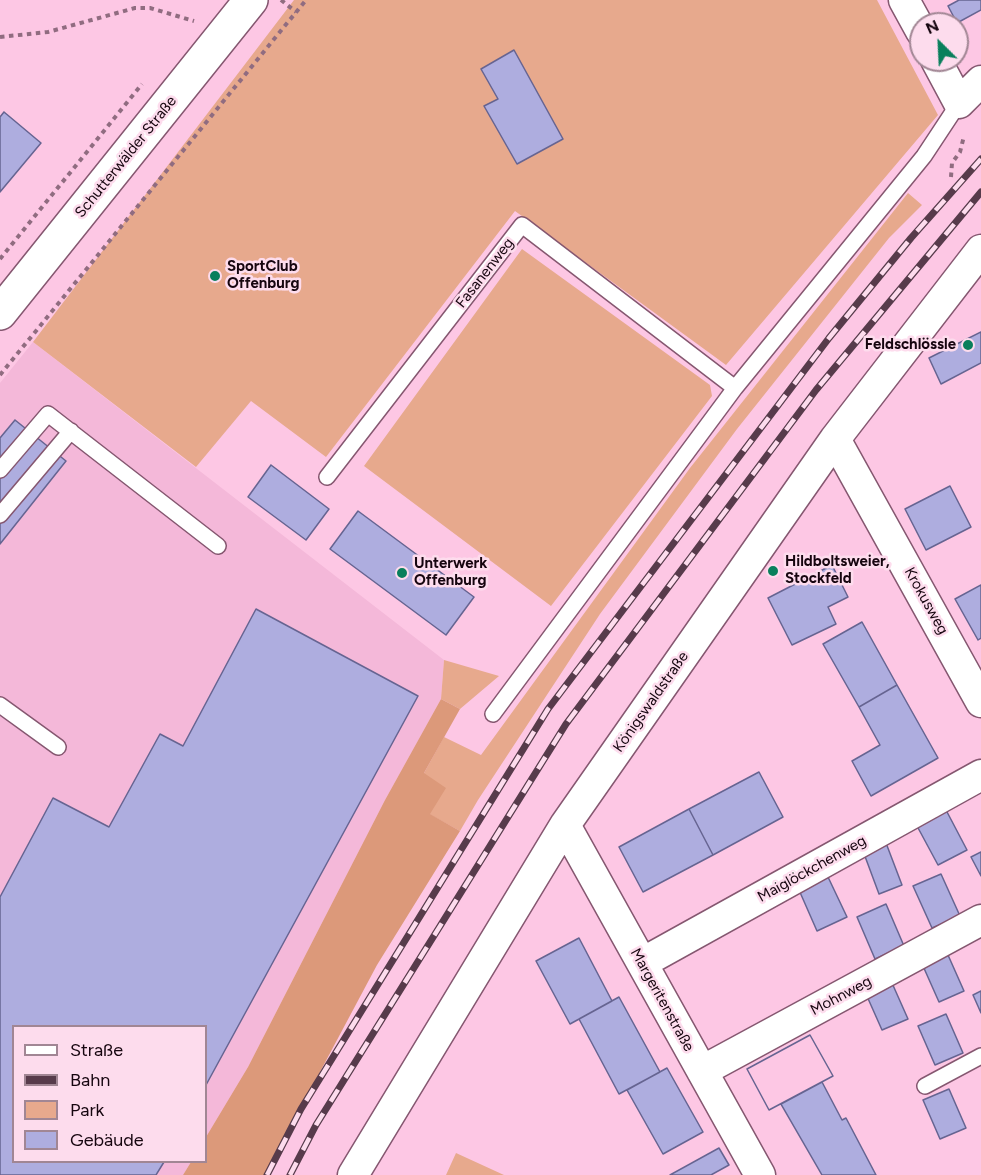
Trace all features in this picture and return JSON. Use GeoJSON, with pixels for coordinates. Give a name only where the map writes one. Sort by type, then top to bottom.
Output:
{"type":"FeatureCollection","features":[{"type":"Feature","properties":{"kind":"main road","name":"Schutterwälder Straße"},"geometry":{"type":"LineString","coordinates":[[0,313],[251,0]]}},
{"type":"Feature","properties":{"kind":"street"},"geometry":{"type":"LineString","coordinates":[[942,72],[959,103],[981,81]]}},
{"type":"Feature","properties":{"kind":"street","name":"Königswaldstraße"},"geometry":{"type":"LineString","coordinates":[[353,1175],[565,825],[835,439],[981,250]]}},
{"type":"Feature","properties":{"kind":"street","name":"Krokusweg"},"geometry":{"type":"LineString","coordinates":[[835,439],[981,702]]}},
{"type":"Feature","properties":{"kind":"street","name":"Maiglöckchenweg"},"geometry":{"type":"LineString","coordinates":[[642,963],[981,775]]}},
{"type":"Feature","properties":{"kind":"street","name":"Margeritenstraße"},"geometry":{"type":"LineString","coordinates":[[565,825],[760,1175]]}},
{"type":"Feature","properties":{"kind":"street","name":"Mohnweg"},"geometry":{"type":"LineString","coordinates":[[702,1071],[981,920]]}},
{"type":"Feature","properties":{"kind":"lane"},"geometry":{"type":"LineString","coordinates":[[493,714],[735,388],[924,156],[959,103]]}},
{"type":"Feature","properties":{"kind":"lane","name":"Fasanenweg"},"geometry":{"type":"LineString","coordinates":[[327,477],[522,225],[735,388]]}},
{"type":"Feature","properties":{"kind":"lane"},"geometry":{"type":"LineString","coordinates":[[0,470],[48,414],[218,546]]}},
{"type":"Feature","properties":{"kind":"lane"},"geometry":{"type":"LineString","coordinates":[[0,514],[71,431]]}},
{"type":"Feature","properties":{"kind":"lane"},"geometry":{"type":"LineString","coordinates":[[0,705],[58,747]]}},
{"type":"Feature","properties":{"kind":"lane"},"geometry":{"type":"LineString","coordinates":[[925,1086],[981,1056]]}},
{"type":"Feature","properties":{"kind":"path"},"geometry":{"type":"LineString","coordinates":[[281,0],[296,12]]}},
{"type":"Feature","properties":{"kind":"path"},"geometry":{"type":"LineString","coordinates":[[0,375],[306,0]]}},
{"type":"Feature","properties":{"kind":"path"},"geometry":{"type":"LineString","coordinates":[[0,37],[48,32],[135,8],[150,8],[194,21]]}},
{"type":"Feature","properties":{"kind":"path"},"geometry":{"type":"LineString","coordinates":[[187,30],[200,14]]}},
{"type":"Feature","properties":{"kind":"path"},"geometry":{"type":"LineString","coordinates":[[0,260],[149,76]]}},
{"type":"Feature","properties":{"kind":"shaded area"},"geometry":{"type":"Polygon","coordinates":[[[33,342],[444,660],[441,699],[385,800],[248,1067],[207,1135],[207,1025],[12,1025],[12,1163],[190,1163],[183,1175],[0,1175],[0,383],[33,342]]]}},
{"type":"Feature","properties":{"kind":"shaded area"},"geometry":{"type":"Polygon","coordinates":[[[441,699],[460,709],[424,773],[446,788],[430,814],[460,831],[377,965],[265,1175],[183,1175],[190,1163],[207,1163],[207,1135],[248,1067],[385,800],[441,699]]]}},
{"type":"Feature","properties":{"kind":"green space","name":"SportClub Offenburg"},"geometry":{"type":"Polygon","coordinates":[[[294,0],[877,0],[909,60],[909,72],[915,72],[938,115],[726,365],[515,211],[326,457],[251,401],[196,467],[33,342],[294,0]]]}},
{"type":"Feature","properties":{"kind":"green space"},"geometry":{"type":"Polygon","coordinates":[[[908,193],[922,205],[889,238],[737,429],[600,614],[460,831],[429,814],[424,773],[444,737],[481,755],[690,468],[908,193]]]}},
{"type":"Feature","properties":{"kind":"green space"},"geometry":{"type":"Polygon","coordinates":[[[522,249],[710,385],[712,396],[551,606],[364,466],[522,249]]]}},
{"type":"Feature","properties":{"kind":"green space"},"geometry":{"type":"Polygon","coordinates":[[[444,660],[499,676],[460,709],[441,699],[444,660]]]}},
{"type":"Feature","properties":{"kind":"green space"},"geometry":{"type":"Polygon","coordinates":[[[456,1153],[504,1175],[446,1175],[456,1153]]]}},
{"type":"Feature","properties":{"kind":"building"},"geometry":{"type":"Polygon","coordinates":[[[959,0],[981,0],[981,10],[969,16],[969,12],[951,12],[948,6],[959,0]]]}},
{"type":"Feature","properties":{"kind":"building"},"geometry":{"type":"Polygon","coordinates":[[[514,50],[563,139],[517,164],[484,106],[498,99],[481,69],[514,50]]]}},
{"type":"Feature","properties":{"kind":"building"},"geometry":{"type":"Polygon","coordinates":[[[4,112],[41,143],[0,192],[0,117],[4,112]]]}},
{"type":"Feature","properties":{"kind":"building","name":"Feldschlössle"},"geometry":{"type":"Polygon","coordinates":[[[981,332],[981,363],[941,384],[929,358],[981,332]]]}},
{"type":"Feature","properties":{"kind":"building"},"geometry":{"type":"Polygon","coordinates":[[[15,420],[66,461],[0,544],[0,438],[15,420]]]}},
{"type":"Feature","properties":{"kind":"building"},"geometry":{"type":"Polygon","coordinates":[[[271,465],[329,509],[306,540],[248,497],[271,465]]]}},
{"type":"Feature","properties":{"kind":"building"},"geometry":{"type":"Polygon","coordinates":[[[950,486],[971,527],[926,550],[905,509],[950,486]]]}},
{"type":"Feature","properties":{"kind":"building","name":"Unterwerk Offenburg"},"geometry":{"type":"Polygon","coordinates":[[[358,511],[474,597],[446,635],[330,549],[358,511]]]}},
{"type":"Feature","properties":{"kind":"building"},"geometry":{"type":"Polygon","coordinates":[[[832,565],[848,597],[828,607],[836,624],[792,645],[768,598],[832,565]]]}},
{"type":"Feature","properties":{"kind":"building"},"geometry":{"type":"Polygon","coordinates":[[[981,585],[981,638],[978,640],[955,599],[981,585]]]}},
{"type":"Feature","properties":{"kind":"building"},"geometry":{"type":"Polygon","coordinates":[[[256,609],[418,696],[207,1083],[207,1025],[12,1025],[12,1163],[163,1163],[156,1175],[0,1175],[0,897],[53,798],[109,827],[160,734],[183,746],[256,609]]]}},
{"type":"Feature","properties":{"kind":"building"},"geometry":{"type":"Polygon","coordinates":[[[862,622],[897,685],[859,707],[823,644],[862,622]]]}},
{"type":"Feature","properties":{"kind":"building"},"geometry":{"type":"Polygon","coordinates":[[[897,685],[938,758],[871,796],[852,761],[880,745],[859,707],[897,685]]]}},
{"type":"Feature","properties":{"kind":"building"},"geometry":{"type":"Polygon","coordinates":[[[759,772],[783,817],[713,855],[689,809],[759,772]]]}},
{"type":"Feature","properties":{"kind":"building"},"geometry":{"type":"Polygon","coordinates":[[[689,809],[713,855],[643,892],[619,847],[689,809]]]}},
{"type":"Feature","properties":{"kind":"building"},"geometry":{"type":"Polygon","coordinates":[[[946,810],[967,850],[938,865],[917,826],[946,810]]]}},
{"type":"Feature","properties":{"kind":"building"},"geometry":{"type":"Polygon","coordinates":[[[886,843],[902,885],[879,894],[863,851],[886,843]]]}},
{"type":"Feature","properties":{"kind":"building"},"geometry":{"type":"Polygon","coordinates":[[[981,852],[981,876],[971,857],[981,852]]]}},
{"type":"Feature","properties":{"kind":"building"},"geometry":{"type":"Polygon","coordinates":[[[941,874],[960,916],[932,928],[913,886],[941,874]]]}},
{"type":"Feature","properties":{"kind":"building"},"geometry":{"type":"Polygon","coordinates":[[[828,877],[847,917],[817,931],[799,890],[828,877]]]}},
{"type":"Feature","properties":{"kind":"building"},"geometry":{"type":"Polygon","coordinates":[[[886,904],[904,946],[875,959],[857,917],[886,904]]]}},
{"type":"Feature","properties":{"kind":"building"},"geometry":{"type":"Polygon","coordinates":[[[579,938],[612,1001],[570,1024],[536,961],[579,938]]]}},
{"type":"Feature","properties":{"kind":"building"},"geometry":{"type":"Polygon","coordinates":[[[948,955],[964,991],[939,1002],[923,966],[948,955]]]}},
{"type":"Feature","properties":{"kind":"building"},"geometry":{"type":"Polygon","coordinates":[[[892,983],[908,1019],[882,1030],[866,994],[892,983]]]}},
{"type":"Feature","properties":{"kind":"building"},"geometry":{"type":"Polygon","coordinates":[[[981,991],[981,1013],[973,995],[981,991]]]}},
{"type":"Feature","properties":{"kind":"building"},"geometry":{"type":"Polygon","coordinates":[[[619,997],[660,1072],[619,1094],[579,1019],[619,997]]]}},
{"type":"Feature","properties":{"kind":"building"},"geometry":{"type":"Polygon","coordinates":[[[946,1014],[963,1053],[935,1065],[918,1026],[946,1014]]]}},
{"type":"Feature","properties":{"kind":"building"},"geometry":{"type":"Polygon","coordinates":[[[810,1035],[833,1076],[769,1110],[747,1069],[810,1035]]]}},
{"type":"Feature","properties":{"kind":"building"},"geometry":{"type":"Polygon","coordinates":[[[810,1035],[833,1076],[769,1110],[747,1069],[810,1035]]]}},
{"type":"Feature","properties":{"kind":"building"},"geometry":{"type":"Polygon","coordinates":[[[667,1068],[703,1132],[663,1154],[627,1090],[667,1068]]]}},
{"type":"Feature","properties":{"kind":"building"},"geometry":{"type":"Polygon","coordinates":[[[822,1082],[842,1120],[846,1118],[876,1175],[822,1175],[781,1104],[822,1082]]]}},
{"type":"Feature","properties":{"kind":"building"},"geometry":{"type":"Polygon","coordinates":[[[949,1089],[966,1128],[940,1139],[923,1100],[949,1089]]]}},
{"type":"Feature","properties":{"kind":"building"},"geometry":{"type":"Polygon","coordinates":[[[719,1148],[729,1165],[711,1175],[670,1175],[719,1148]]]}},
{"type":"Feature","properties":{"kind":"railway"},"geometry":{"type":"LineString","coordinates":[[267,1175],[301,1109],[548,709],[829,338],[911,238],[981,159]]}},
{"type":"Feature","properties":{"kind":"railway"},"geometry":{"type":"LineString","coordinates":[[290,1175],[316,1125],[566,724],[816,390],[981,192]]}},
{"type":"Feature","properties":{"kind":"place","name":"SportClub Offenburg"},"geometry":{"type":"Point","coordinates":[215,276]}},
{"type":"Feature","properties":{"kind":"place","name":"Feldschlössle"},"geometry":{"type":"Point","coordinates":[968,345]}},
{"type":"Feature","properties":{"kind":"place","name":"Hildboltsweier, Stockfeld"},"geometry":{"type":"Point","coordinates":[773,571]}},
{"type":"Feature","properties":{"kind":"place","name":"Unterwerk Offenburg"},"geometry":{"type":"Point","coordinates":[402,573]}}]}
